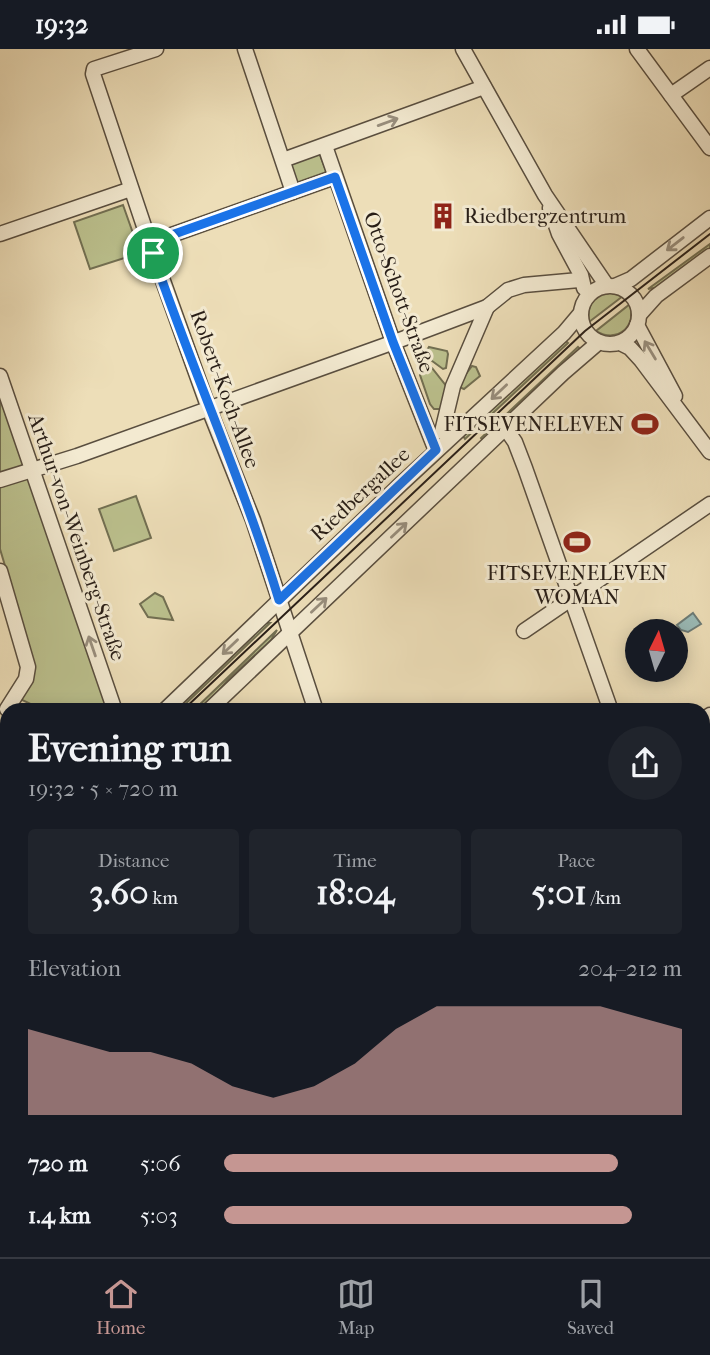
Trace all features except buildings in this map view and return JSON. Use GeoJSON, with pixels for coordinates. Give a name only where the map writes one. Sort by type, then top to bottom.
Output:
{"type":"FeatureCollection","features":[{"type":"Feature","properties":{"kind":"street","name":"Robert-Koch-Allee"},"geometry":{"type":"LineString","coordinates":[[156,49],[94,69],[93,74],[149,243],[209,409],[253,520],[313,703]]}},
{"type":"Feature","properties":{"kind":"street"},"geometry":{"type":"LineString","coordinates":[[245,49],[293,192]]}},
{"type":"Feature","properties":{"kind":"street"},"geometry":{"type":"LineString","coordinates":[[463,49],[545,195],[611,286],[630,294],[645,344],[665,374],[680,410]]}},
{"type":"Feature","properties":{"kind":"street"},"geometry":{"type":"LineString","coordinates":[[637,49],[710,148]]}},
{"type":"Feature","properties":{"kind":"street"},"geometry":{"type":"LineString","coordinates":[[671,95],[710,68]]}},
{"type":"Feature","properties":{"kind":"street"},"geometry":{"type":"LineString","coordinates":[[283,160],[484,87]]}},
{"type":"Feature","properties":{"kind":"street","name":"Otto-Schott-Straße"},"geometry":{"type":"LineString","coordinates":[[325,146],[393,342],[436,450]]}},
{"type":"Feature","properties":{"kind":"street"},"geometry":{"type":"LineString","coordinates":[[149,243],[335,177]]}},
{"type":"Feature","properties":{"kind":"street"},"geometry":{"type":"LineString","coordinates":[[0,234],[131,189]]}},
{"type":"Feature","properties":{"kind":"street"},"geometry":{"type":"LineString","coordinates":[[545,195],[558,234],[581,275],[585,331],[599,342],[620,343],[631,348],[710,452]]}},
{"type":"Feature","properties":{"kind":"street"},"geometry":{"type":"LineString","coordinates":[[582,307],[597,289],[631,279],[710,218]]}},
{"type":"Feature","properties":{"kind":"street"},"geometry":{"type":"LineString","coordinates":[[620,343],[631,335],[638,320],[656,296],[710,256]]}},
{"type":"Feature","properties":{"kind":"street"},"geometry":{"type":"LineString","coordinates":[[0,480],[209,409],[487,307],[508,290],[524,285],[579,280]]}},
{"type":"Feature","properties":{"kind":"street"},"geometry":{"type":"LineString","coordinates":[[442,432],[453,386],[487,307]]}},
{"type":"Feature","properties":{"kind":"street","name":"Riedbergallee"},"geometry":{"type":"LineString","coordinates":[[172,703],[436,450],[564,333],[582,307]]}},
{"type":"Feature","properties":{"kind":"street"},"geometry":{"type":"LineString","coordinates":[[216,703],[563,373],[599,342]]}},
{"type":"Feature","properties":{"kind":"street","name":"Arthur-von-Weinberg-Straße"},"geometry":{"type":"LineString","coordinates":[[0,376],[112,703]]}},
{"type":"Feature","properties":{"kind":"street"},"geometry":{"type":"LineString","coordinates":[[506,429],[515,442],[608,703]]}},
{"type":"Feature","properties":{"kind":"street"},"geometry":{"type":"LineString","coordinates":[[524,631],[710,504]]}},
{"type":"Feature","properties":{"kind":"street"},"geometry":{"type":"LineString","coordinates":[[0,571],[27,667],[26,679],[9,703]]}},
{"type":"Feature","properties":{"kind":"green space"},"geometry":{"type":"Polygon","coordinates":[[[315,153],[320,155],[326,171],[323,177],[301,185],[294,181],[290,165],[292,161],[315,153]]]}},
{"type":"Feature","properties":{"kind":"green space"},"geometry":{"type":"Polygon","coordinates":[[[123,205],[140,253],[90,269],[74,222],[123,205]]]}},
{"type":"Feature","properties":{"kind":"green space"},"geometry":{"type":"Polygon","coordinates":[[[710,244],[710,252],[656,292],[653,288],[648,289],[710,244]]]}},
{"type":"Feature","properties":{"kind":"green space"},"geometry":{"type":"Polygon","coordinates":[[[609,292],[623,296],[589,322],[592,302],[609,292]]]}},
{"type":"Feature","properties":{"kind":"green space"},"geometry":{"type":"Polygon","coordinates":[[[630,304],[631,319],[624,331],[612,335],[596,331],[630,304]]]}},
{"type":"Feature","properties":{"kind":"green space"},"geometry":{"type":"Polygon","coordinates":[[[563,338],[568,343],[465,439],[463,436],[563,338]]]}},
{"type":"Feature","properties":{"kind":"green space"},"geometry":{"type":"Polygon","coordinates":[[[429,347],[447,351],[446,368],[443,369],[424,355],[429,347]]]}},
{"type":"Feature","properties":{"kind":"green space"},"geometry":{"type":"Polygon","coordinates":[[[578,347],[581,350],[485,443],[481,438],[578,347]]]}},
{"type":"Feature","properties":{"kind":"green space"},"geometry":{"type":"Polygon","coordinates":[[[425,364],[432,368],[447,387],[441,409],[434,409],[430,404],[420,375],[425,364]]]}},
{"type":"Feature","properties":{"kind":"green space"},"geometry":{"type":"Polygon","coordinates":[[[472,366],[476,367],[480,376],[464,389],[459,387],[463,378],[472,366]]]}},
{"type":"Feature","properties":{"kind":"green space"},"geometry":{"type":"Polygon","coordinates":[[[0,390],[108,703],[28,703],[20,699],[30,649],[0,549],[0,390]]]}},
{"type":"Feature","properties":{"kind":"green space"},"geometry":{"type":"Polygon","coordinates":[[[136,496],[151,538],[114,551],[99,509],[136,496]]]}},
{"type":"Feature","properties":{"kind":"green space"},"geometry":{"type":"Polygon","coordinates":[[[155,593],[163,597],[173,620],[148,617],[140,604],[155,593]]]}},
{"type":"Feature","properties":{"kind":"green space"},"geometry":{"type":"Polygon","coordinates":[[[265,623],[270,623],[186,703],[182,703],[265,623]]]}},
{"type":"Feature","properties":{"kind":"green space"},"geometry":{"type":"Polygon","coordinates":[[[277,630],[271,640],[228,680],[208,703],[201,703],[277,630]]]}},
{"type":"Feature","properties":{"kind":"water"},"geometry":{"type":"Polygon","coordinates":[[[693,613],[701,624],[688,632],[688,619],[685,619],[693,613]]]}},
{"type":"Feature","properties":{"kind":"tram line"},"geometry":{"type":"LineString","coordinates":[[190,703],[585,331],[710,234]]}},
{"type":"Feature","properties":{"kind":"place","name":"Riedbergzentrum"},"geometry":{"type":"Point","coordinates":[443,216]}},
{"type":"Feature","properties":{"kind":"place","name":"FITSEVENELEVEN"},"geometry":{"type":"Point","coordinates":[645,424]}},
{"type":"Feature","properties":{"kind":"place","name":"FITSEVENELEVEN WOMAN"},"geometry":{"type":"Point","coordinates":[577,542]}},
{"type":"Feature","properties":{"kind":"route"},"geometry":{"type":"LineString","coordinates":[[335,177],[393,342],[436,450],[279,600],[253,520],[209,409],[153,253],[149,243],[335,177]]}}]}
